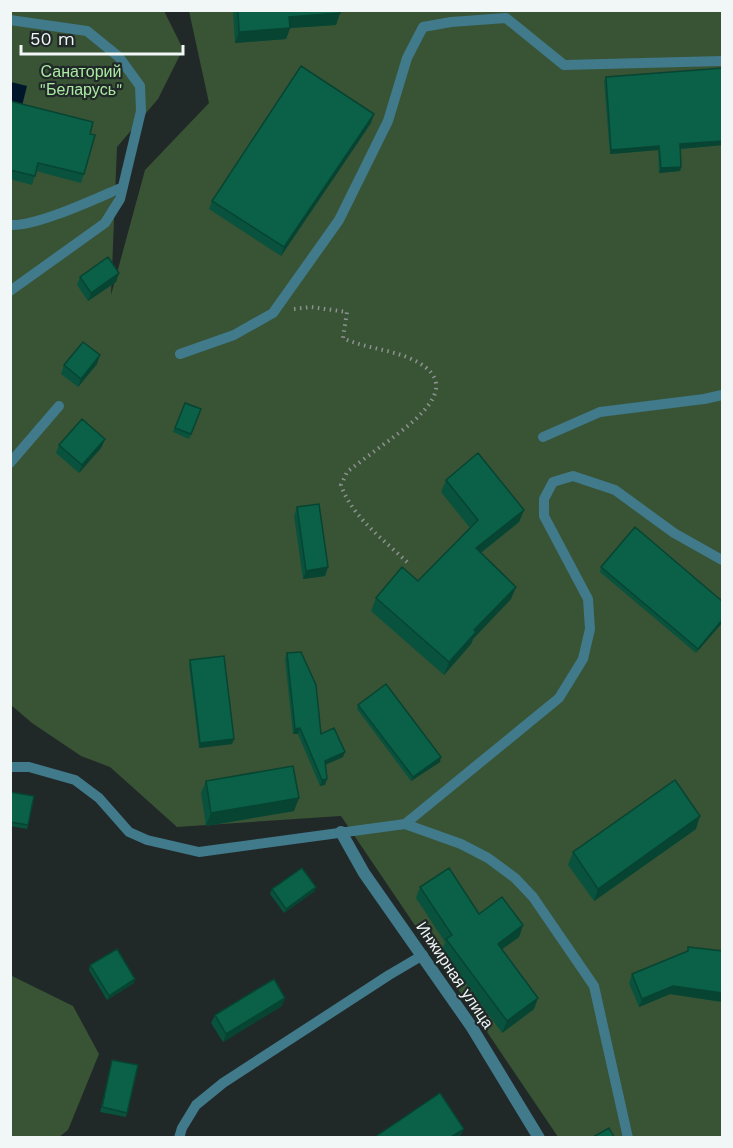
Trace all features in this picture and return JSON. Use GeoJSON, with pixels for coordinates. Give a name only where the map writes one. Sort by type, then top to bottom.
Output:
{"type":"FeatureCollection","features":[{"type":"Feature","properties":{"kind":"street","name":"Инжирная улица"},"geometry":{"type":"LineString","coordinates":[[341,832],[364,873],[471,1026],[539,1137]]}},
{"type":"Feature","properties":{"kind":"lane"},"geometry":{"type":"LineString","coordinates":[[180,354],[234,335],[273,313],[339,220],[388,121],[407,58],[423,27],[451,22],[506,18],[564,65],[723,61]]}},
{"type":"Feature","properties":{"kind":"lane"},"geometry":{"type":"LineString","coordinates":[[10,20],[87,31],[119,57],[140,86],[141,111],[120,199],[105,224],[10,291]]}},
{"type":"Feature","properties":{"kind":"lane"},"geometry":{"type":"LineString","coordinates":[[10,225],[20,226],[39,220],[123,187]]}},
{"type":"Feature","properties":{"kind":"lane"},"geometry":{"type":"LineString","coordinates":[[543,437],[600,412],[723,395]]}},
{"type":"Feature","properties":{"kind":"lane"},"geometry":{"type":"LineString","coordinates":[[10,463],[59,406]]}},
{"type":"Feature","properties":{"kind":"lane"},"geometry":{"type":"LineString","coordinates":[[405,824],[559,698],[583,659],[590,629],[588,599],[543,516],[544,499],[553,482],[573,476],[615,490],[674,533],[723,560]]}},
{"type":"Feature","properties":{"kind":"lane"},"geometry":{"type":"LineString","coordinates":[[10,767],[29,768],[75,780],[99,798],[129,832],[174,848],[199,852],[405,824],[461,844],[489,858],[515,878],[533,897],[594,986],[628,1137]]}},
{"type":"Feature","properties":{"kind":"lane"},"geometry":{"type":"LineString","coordinates":[[179,1137],[196,1105],[223,1083],[388,975],[423,956]]}},
{"type":"Feature","properties":{"kind":"path"},"geometry":{"type":"LineString","coordinates":[[273,313],[311,307],[347,312],[344,338],[357,344],[409,357],[430,370],[437,384],[432,402],[419,418],[346,472],[341,485],[346,500],[357,513],[407,562]]}},
{"type":"Feature","properties":{"kind":"green space","name":"Санаторий \"Беларусь\""},"geometry":{"type":"Polygon","coordinates":[[[11,11],[164,11],[183,49],[158,99],[117,147],[111,295],[145,170],[209,103],[189,11],[722,11],[722,1137],[558,1137],[341,816],[177,827],[110,767],[81,756],[32,723],[11,705],[11,11]]]}},
{"type":"Feature","properties":{"kind":"green space"},"geometry":{"type":"Polygon","coordinates":[[[10,975],[73,1006],[99,1054],[68,1130],[59,1137],[11,1137],[10,975]]]}},
{"type":"Feature","properties":{"kind":"water"},"geometry":{"type":"Polygon","coordinates":[[[11,82],[27,86],[13,142],[11,141],[11,82]]]}},
{"type":"Feature","properties":{"kind":"building"},"geometry":{"type":"Polygon","coordinates":[[[238,10],[340,10],[340,13],[289,17],[290,28],[239,32],[238,10]]]}},
{"type":"Feature","properties":{"kind":"building"},"geometry":{"type":"Polygon","coordinates":[[[301,66],[374,114],[284,247],[212,201],[301,66]]]}},
{"type":"Feature","properties":{"kind":"building"},"geometry":{"type":"Polygon","coordinates":[[[723,68],[723,141],[680,144],[681,167],[661,168],[659,146],[611,150],[606,77],[723,68]]]}},
{"type":"Feature","properties":{"kind":"building"},"geometry":{"type":"Polygon","coordinates":[[[10,101],[93,122],[90,134],[95,135],[84,174],[38,163],[35,176],[10,170],[10,101]]]}},
{"type":"Feature","properties":{"kind":"building"},"geometry":{"type":"Polygon","coordinates":[[[108,257],[119,273],[91,293],[80,277],[108,257]]]}},
{"type":"Feature","properties":{"kind":"building"},"geometry":{"type":"Polygon","coordinates":[[[83,342],[100,355],[81,379],[64,365],[83,342]]]}},
{"type":"Feature","properties":{"kind":"building"},"geometry":{"type":"Polygon","coordinates":[[[185,403],[201,409],[191,434],[175,428],[185,403]]]}},
{"type":"Feature","properties":{"kind":"building"},"geometry":{"type":"Polygon","coordinates":[[[82,419],[105,439],[82,465],[59,445],[82,419]]]}},
{"type":"Feature","properties":{"kind":"building"},"geometry":{"type":"Polygon","coordinates":[[[478,453],[524,510],[476,548],[516,587],[474,630],[476,632],[449,662],[376,598],[402,567],[418,581],[478,520],[446,480],[478,453]]]}},
{"type":"Feature","properties":{"kind":"building"},"geometry":{"type":"Polygon","coordinates":[[[319,504],[328,567],[306,571],[297,507],[319,504]]]}},
{"type":"Feature","properties":{"kind":"building"},"geometry":{"type":"Polygon","coordinates":[[[635,527],[723,602],[723,619],[698,649],[601,567],[635,527]]]}},
{"type":"Feature","properties":{"kind":"building"},"geometry":{"type":"Polygon","coordinates":[[[301,652],[316,685],[321,734],[334,728],[345,752],[325,761],[327,779],[322,780],[300,728],[295,729],[287,653],[301,652]]]}},
{"type":"Feature","properties":{"kind":"building"},"geometry":{"type":"Polygon","coordinates":[[[224,656],[234,739],[200,743],[190,660],[224,656]]]}},
{"type":"Feature","properties":{"kind":"building"},"geometry":{"type":"Polygon","coordinates":[[[386,684],[441,757],[413,777],[358,705],[386,684]]]}},
{"type":"Feature","properties":{"kind":"building"},"geometry":{"type":"Polygon","coordinates":[[[293,766],[299,798],[211,813],[206,781],[293,766]]]}},
{"type":"Feature","properties":{"kind":"building"},"geometry":{"type":"Polygon","coordinates":[[[675,780],[700,816],[598,889],[573,852],[675,780]]]}},
{"type":"Feature","properties":{"kind":"building"},"geometry":{"type":"Polygon","coordinates":[[[10,792],[34,796],[28,825],[10,822],[10,792]]]}},
{"type":"Feature","properties":{"kind":"building"},"geometry":{"type":"Polygon","coordinates":[[[302,868],[316,887],[286,909],[272,889],[302,868]]]}},
{"type":"Feature","properties":{"kind":"building"},"geometry":{"type":"Polygon","coordinates":[[[449,868],[479,914],[502,897],[523,925],[498,944],[538,998],[507,1021],[446,939],[452,935],[420,887],[449,868]]]}},
{"type":"Feature","properties":{"kind":"building"},"geometry":{"type":"Polygon","coordinates":[[[688,947],[723,951],[723,993],[673,986],[642,999],[632,974],[688,951],[688,947]]]}},
{"type":"Feature","properties":{"kind":"building"},"geometry":{"type":"Polygon","coordinates":[[[117,949],[135,979],[109,996],[90,965],[117,949]]]}},
{"type":"Feature","properties":{"kind":"building"},"geometry":{"type":"Polygon","coordinates":[[[274,979],[285,998],[226,1034],[215,1015],[274,979]]]}},
{"type":"Feature","properties":{"kind":"building"},"geometry":{"type":"Polygon","coordinates":[[[112,1060],[138,1065],[127,1113],[102,1107],[112,1060]]]}},
{"type":"Feature","properties":{"kind":"building"},"geometry":{"type":"Polygon","coordinates":[[[440,1093],[464,1129],[451,1137],[375,1137],[440,1093]]]}},
{"type":"Feature","properties":{"kind":"building"},"geometry":{"type":"Polygon","coordinates":[[[609,1128],[614,1137],[593,1137],[609,1128]]]}}]}
